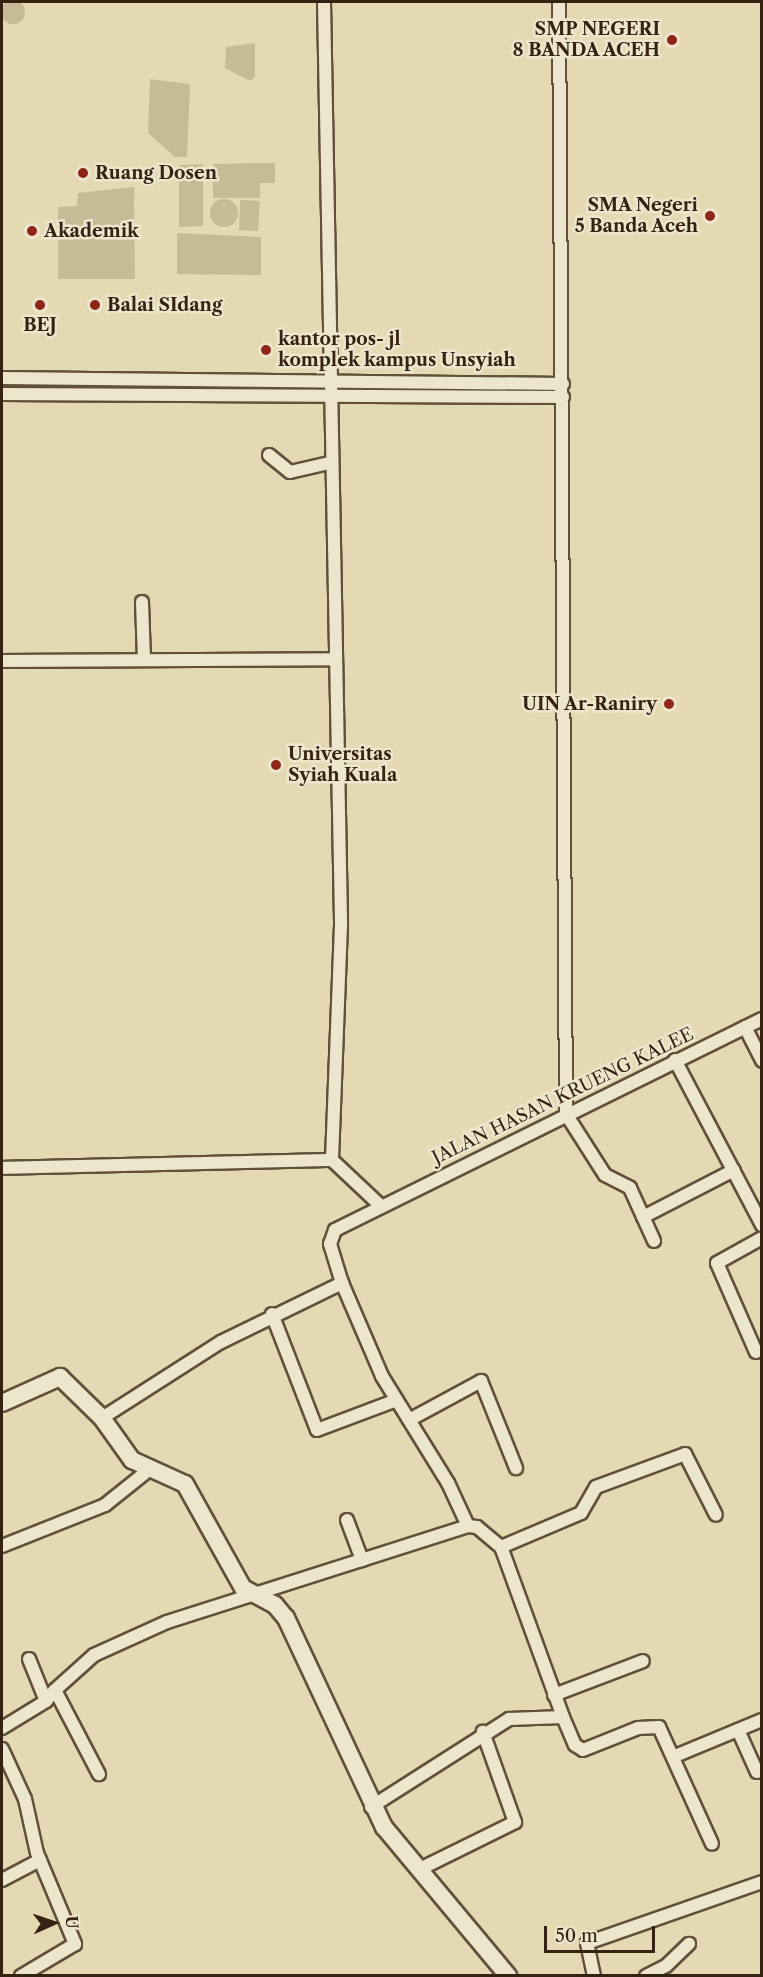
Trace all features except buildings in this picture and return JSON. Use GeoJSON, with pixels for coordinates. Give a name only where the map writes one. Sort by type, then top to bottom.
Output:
{"type":"FeatureCollection","features":[{"type":"Feature","properties":{"kind":"street"},"geometry":{"type":"LineString","coordinates":[[324,2],[329,463],[336,659],[341,925],[332,1160]]}},
{"type":"Feature","properties":{"kind":"street"},"geometry":{"type":"LineString","coordinates":[[559,2],[566,1114],[605,1175],[630,1188],[654,1240]]}},
{"type":"Feature","properties":{"kind":"street"},"geometry":{"type":"LineString","coordinates":[[2,378],[563,397]]}},
{"type":"Feature","properties":{"kind":"street"},"geometry":{"type":"LineString","coordinates":[[2,394],[563,384]]}},
{"type":"Feature","properties":{"kind":"street"},"geometry":{"type":"LineString","coordinates":[[270,455],[290,472],[329,463]]}},
{"type":"Feature","properties":{"kind":"street"},"geometry":{"type":"LineString","coordinates":[[142,602],[144,660]]}},
{"type":"Feature","properties":{"kind":"street"},"geometry":{"type":"LineString","coordinates":[[2,661],[336,659]]}},
{"type":"Feature","properties":{"kind":"street","name":"JALAN HASAN KRUENG KALEE"},"geometry":{"type":"LineString","coordinates":[[468,1526],[409,1420],[394,1401],[342,1283],[330,1244],[335,1230],[380,1205],[762,1019]]}},
{"type":"Feature","properties":{"kind":"street"},"geometry":{"type":"LineString","coordinates":[[745,1028],[762,1061]]}},
{"type":"Feature","properties":{"kind":"street"},"geometry":{"type":"LineString","coordinates":[[675,1060],[762,1225]]}},
{"type":"Feature","properties":{"kind":"street"},"geometry":{"type":"LineString","coordinates":[[2,1168],[332,1160],[380,1205]]}},
{"type":"Feature","properties":{"kind":"street"},"geometry":{"type":"LineString","coordinates":[[643,1217],[734,1170]]}},
{"type":"Feature","properties":{"kind":"street"},"geometry":{"type":"LineString","coordinates":[[756,1353],[717,1263],[762,1238]]}},
{"type":"Feature","properties":{"kind":"street"},"geometry":{"type":"LineString","coordinates":[[102,1418],[272,1314],[342,1283]]}},
{"type":"Feature","properties":{"kind":"street"},"geometry":{"type":"LineString","coordinates":[[272,1314],[317,1430],[394,1401]]}},
{"type":"Feature","properties":{"kind":"street"},"geometry":{"type":"LineString","coordinates":[[2,1403],[60,1377],[102,1418],[132,1460],[150,1469],[171,1473],[185,1484],[243,1588],[286,1618],[371,1806],[504,1975]]}},
{"type":"Feature","properties":{"kind":"street"},"geometry":{"type":"LineString","coordinates":[[409,1420],[481,1381],[516,1468]]}},
{"type":"Feature","properties":{"kind":"street"},"geometry":{"type":"LineString","coordinates":[[501,1547],[581,1513],[596,1487],[685,1454],[716,1515]]}},
{"type":"Feature","properties":{"kind":"street"},"geometry":{"type":"LineString","coordinates":[[2,1546],[105,1505],[150,1469]]}},
{"type":"Feature","properties":{"kind":"street"},"geometry":{"type":"LineString","coordinates":[[347,1520],[362,1560]]}},
{"type":"Feature","properties":{"kind":"street"},"geometry":{"type":"LineString","coordinates":[[2,1728],[46,1701],[81,1663],[133,1635],[468,1526],[477,1527],[501,1547],[554,1695],[579,1749],[654,1724],[675,1756],[712,1844]]}},
{"type":"Feature","properties":{"kind":"street"},"geometry":{"type":"LineString","coordinates":[[29,1659],[46,1701]]}},
{"type":"Feature","properties":{"kind":"street"},"geometry":{"type":"LineString","coordinates":[[554,1695],[643,1661]]}},
{"type":"Feature","properties":{"kind":"street"},"geometry":{"type":"LineString","coordinates":[[55,1690],[99,1774]]}},
{"type":"Feature","properties":{"kind":"street"},"geometry":{"type":"LineString","coordinates":[[371,1806],[483,1732],[512,1718],[563,1717]]}},
{"type":"Feature","properties":{"kind":"street"},"geometry":{"type":"LineString","coordinates":[[675,1756],[762,1720]]}},
{"type":"Feature","properties":{"kind":"street"},"geometry":{"type":"LineString","coordinates":[[738,1730],[758,1772]]}},
{"type":"Feature","properties":{"kind":"street"},"geometry":{"type":"LineString","coordinates":[[420,1869],[515,1822],[483,1732]]}},
{"type":"Feature","properties":{"kind":"street"},"geometry":{"type":"LineString","coordinates":[[2,1749],[25,1799],[40,1860],[62,1906],[73,1949],[42,1972],[21,1976]]}},
{"type":"Feature","properties":{"kind":"street"},"geometry":{"type":"LineString","coordinates":[[2,1880],[40,1860]]}},
{"type":"Feature","properties":{"kind":"street"},"geometry":{"type":"LineString","coordinates":[[594,1976],[587,1943],[762,1882]]}},
{"type":"Feature","properties":{"kind":"street"},"geometry":{"type":"LineString","coordinates":[[646,1976],[689,1944]]}},
{"type":"Feature","properties":{"kind":"shaded area"},"geometry":{"type":"Polygon","coordinates":[[[13,0],[22,3],[25,12],[22,21],[13,24],[4,21],[1,12],[4,3],[13,0]]]}},
{"type":"Feature","properties":{"kind":"shaded area"},"geometry":{"type":"Polygon","coordinates":[[[255,43],[255,77],[250,81],[225,68],[226,47],[255,43]]]}},
{"type":"Feature","properties":{"kind":"shaded area"},"geometry":{"type":"Polygon","coordinates":[[[150,79],[190,84],[187,157],[175,157],[148,133],[150,79]]]}},
{"type":"Feature","properties":{"kind":"shaded area"},"geometry":{"type":"Polygon","coordinates":[[[275,163],[275,183],[260,183],[260,198],[213,198],[213,164],[275,163]]]}},
{"type":"Feature","properties":{"kind":"shaded area"},"geometry":{"type":"Polygon","coordinates":[[[203,164],[203,226],[179,227],[179,165],[203,164]]]}},
{"type":"Feature","properties":{"kind":"shaded area"},"geometry":{"type":"Polygon","coordinates":[[[134,187],[135,279],[58,279],[58,207],[77,206],[78,193],[134,187]]]}},
{"type":"Feature","properties":{"kind":"shaded area"},"geometry":{"type":"Polygon","coordinates":[[[224,199],[234,203],[238,213],[234,223],[224,227],[214,223],[210,213],[214,203],[224,199]]]}},
{"type":"Feature","properties":{"kind":"shaded area"},"geometry":{"type":"Polygon","coordinates":[[[240,200],[260,201],[258,231],[239,230],[240,200]]]}},
{"type":"Feature","properties":{"kind":"shaded area"},"geometry":{"type":"Polygon","coordinates":[[[177,233],[261,237],[261,275],[177,274],[177,233]]]}},
{"type":"Feature","properties":{"kind":"place","name":"SMP NEGERI 8 BANDA ACEH"},"geometry":{"type":"Point","coordinates":[672,40]}},
{"type":"Feature","properties":{"kind":"place","name":"Ruang Dosen"},"geometry":{"type":"Point","coordinates":[83,173]}},
{"type":"Feature","properties":{"kind":"place","name":"SMA Negeri 5 Banda Aceh"},"geometry":{"type":"Point","coordinates":[710,216]}},
{"type":"Feature","properties":{"kind":"place","name":"Akademik"},"geometry":{"type":"Point","coordinates":[32,231]}},
{"type":"Feature","properties":{"kind":"place","name":"BEJ"},"geometry":{"type":"Point","coordinates":[40,305]}},
{"type":"Feature","properties":{"kind":"place","name":"Balai SIdang"},"geometry":{"type":"Point","coordinates":[95,305]}},
{"type":"Feature","properties":{"kind":"place","name":"kantor pos- jl komplek kampus Unsyiah"},"geometry":{"type":"Point","coordinates":[266,350]}},
{"type":"Feature","properties":{"kind":"place","name":"UIN Ar-Raniry"},"geometry":{"type":"Point","coordinates":[669,704]}},
{"type":"Feature","properties":{"kind":"place","name":"Universitas Syiah Kuala"},"geometry":{"type":"Point","coordinates":[276,765]}}]}
